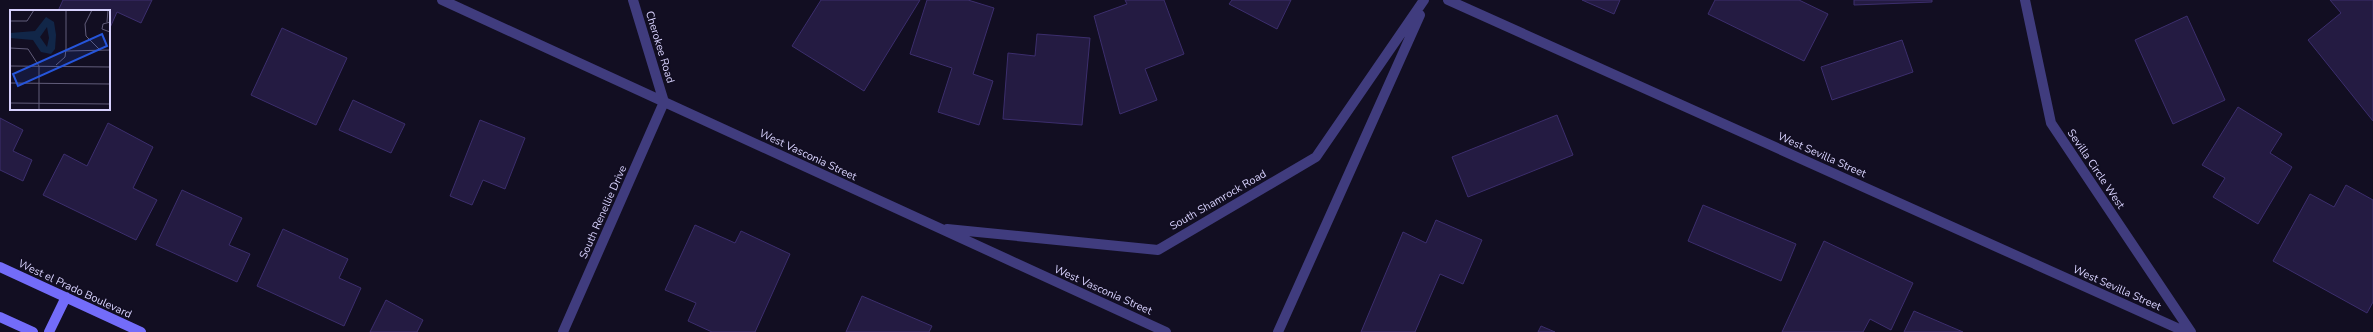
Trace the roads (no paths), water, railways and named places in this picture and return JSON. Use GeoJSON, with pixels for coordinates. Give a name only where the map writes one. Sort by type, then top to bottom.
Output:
{"type":"FeatureCollection","features":[{"type":"Feature","properties":{"kind":"street","name":"West Vasconia Street"},"geometry":{"type":"LineString","coordinates":[[442,0],[938,229],[1166,332]]}},
{"type":"Feature","properties":{"kind":"street","name":"Cherokee Road"},"geometry":{"type":"LineString","coordinates":[[633,0],[664,102]]}},
{"type":"Feature","properties":{"kind":"street","name":"South Shamrock Road"},"geometry":{"type":"LineString","coordinates":[[938,229],[1158,250],[1316,157],[1425,0]]}},
{"type":"Feature","properties":{"kind":"street","name":"South Shamrock Road"},"geometry":{"type":"LineString","coordinates":[[1278,332],[1425,0]]}},
{"type":"Feature","properties":{"kind":"street","name":"West Sevilla Street"},"geometry":{"type":"LineString","coordinates":[[1448,0],[2186,332]]}},
{"type":"Feature","properties":{"kind":"street","name":"Sevilla Circle West"},"geometry":{"type":"LineString","coordinates":[[2025,0],[2051,123],[2191,332]]}},
{"type":"Feature","properties":{"kind":"street","name":"South Renellie Drive"},"geometry":{"type":"LineString","coordinates":[[563,332],[664,102]]}},
{"type":"Feature","properties":{"kind":"street","name":"West el Prado Boulevard"},"geometry":{"type":"LineString","coordinates":[[0,267],[140,332]]}},
{"type":"Feature","properties":{"kind":"street"},"geometry":{"type":"LineString","coordinates":[[49,332],[66,298]]}},
{"type":"Feature","properties":{"kind":"street"},"geometry":{"type":"LineString","coordinates":[[0,317],[33,332]]}}]}
